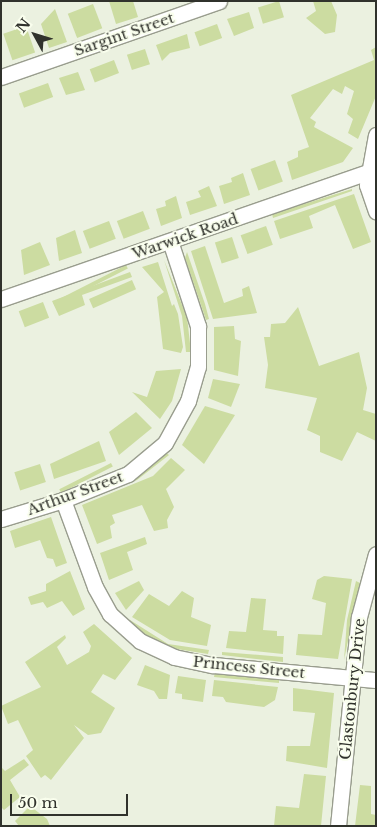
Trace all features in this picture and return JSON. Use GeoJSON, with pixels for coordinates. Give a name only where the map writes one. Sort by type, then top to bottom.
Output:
{"type":"FeatureCollection","features":[{"type":"Feature","properties":{"kind":"street","name":"Sargint Street"},"geometry":{"type":"LineString","coordinates":[[1,76],[219,1]]}},
{"type":"Feature","properties":{"kind":"street"},"geometry":{"type":"LineString","coordinates":[[376,135],[367,185],[376,211]]}},
{"type":"Feature","properties":{"kind":"street","name":"Warwick Road"},"geometry":{"type":"LineString","coordinates":[[1,299],[368,172]]}},
{"type":"Feature","properties":{"kind":"street","name":"Arthur Street"},"geometry":{"type":"LineString","coordinates":[[1,519],[63,500],[128,474],[165,443],[188,401],[198,367],[198,326],[170,241]]}},
{"type":"Feature","properties":{"kind":"street","name":"Princess Street"},"geometry":{"type":"LineString","coordinates":[[63,500],[95,587],[110,614],[140,641],[174,658],[213,665],[376,680]]}},
{"type":"Feature","properties":{"kind":"street","name":"Glastonbury Drive"},"geometry":{"type":"LineString","coordinates":[[338,826],[359,617],[376,554]]}},
{"type":"Feature","properties":{"kind":"green space"},"geometry":{"type":"Polygon","coordinates":[[[109,1],[133,1],[138,17],[116,24],[109,1]]]}},
{"type":"Feature","properties":{"kind":"green space"},"geometry":{"type":"Polygon","coordinates":[[[279,1],[284,17],[263,24],[258,7],[279,1]]]}},
{"type":"Feature","properties":{"kind":"green space"},"geometry":{"type":"Polygon","coordinates":[[[313,1],[331,1],[337,15],[335,32],[325,34],[306,18],[316,11],[313,1]]]}},
{"type":"Feature","properties":{"kind":"green space"},"geometry":{"type":"Polygon","coordinates":[[[93,4],[102,28],[77,38],[68,14],[93,4]]]}},
{"type":"Feature","properties":{"kind":"green space"},"geometry":{"type":"Polygon","coordinates":[[[55,9],[67,42],[49,48],[41,24],[55,9]]]}},
{"type":"Feature","properties":{"kind":"green space"},"geometry":{"type":"Polygon","coordinates":[[[249,12],[254,28],[234,36],[227,19],[249,12]]]}},
{"type":"Feature","properties":{"kind":"green space"},"geometry":{"type":"Polygon","coordinates":[[[217,24],[222,38],[200,46],[194,32],[217,24]]]}},
{"type":"Feature","properties":{"kind":"green space"},"geometry":{"type":"Polygon","coordinates":[[[26,26],[35,52],[12,60],[3,34],[26,26]]]}},
{"type":"Feature","properties":{"kind":"green space"},"geometry":{"type":"Polygon","coordinates":[[[187,34],[190,48],[170,53],[162,61],[156,45],[187,34]]]}},
{"type":"Feature","properties":{"kind":"green space"},"geometry":{"type":"Polygon","coordinates":[[[376,47],[376,96],[358,139],[348,133],[353,119],[347,114],[354,91],[345,86],[342,94],[333,89],[310,118],[316,122],[314,127],[353,148],[343,162],[292,180],[287,162],[298,157],[298,151],[309,147],[291,95],[374,60],[371,50],[376,47]]]}},
{"type":"Feature","properties":{"kind":"green space"},"geometry":{"type":"Polygon","coordinates":[[[145,49],[150,64],[132,70],[127,55],[145,49]]]}},
{"type":"Feature","properties":{"kind":"green space"},"geometry":{"type":"Polygon","coordinates":[[[114,60],[119,73],[95,82],[90,69],[114,60]]]}},
{"type":"Feature","properties":{"kind":"green space"},"geometry":{"type":"Polygon","coordinates":[[[78,72],[85,90],[66,95],[59,78],[78,72]]]}},
{"type":"Feature","properties":{"kind":"green space"},"geometry":{"type":"Polygon","coordinates":[[[48,83],[53,97],[24,108],[19,94],[48,83]]]}},
{"type":"Feature","properties":{"kind":"green space"},"geometry":{"type":"Polygon","coordinates":[[[275,160],[283,182],[258,191],[251,169],[275,160]]]}},
{"type":"Feature","properties":{"kind":"green space"},"geometry":{"type":"Polygon","coordinates":[[[243,173],[250,195],[224,204],[219,186],[232,182],[231,178],[243,173]]]}},
{"type":"Feature","properties":{"kind":"green space"},"geometry":{"type":"Polygon","coordinates":[[[209,186],[217,206],[190,215],[186,202],[201,197],[198,191],[209,186]]]}},
{"type":"Feature","properties":{"kind":"green space"},"geometry":{"type":"Polygon","coordinates":[[[352,189],[352,191],[273,218],[272,214],[352,189]]]}},
{"type":"Feature","properties":{"kind":"green space"},"geometry":{"type":"Polygon","coordinates":[[[354,194],[371,242],[353,249],[335,205],[309,216],[313,228],[280,239],[274,221],[354,194]]]}},
{"type":"Feature","properties":{"kind":"green space"},"geometry":{"type":"Polygon","coordinates":[[[176,196],[182,218],[161,226],[156,209],[166,206],[165,201],[176,196]]]}},
{"type":"Feature","properties":{"kind":"green space"},"geometry":{"type":"Polygon","coordinates":[[[143,211],[150,229],[124,239],[117,221],[143,211]]]}},
{"type":"Feature","properties":{"kind":"green space"},"geometry":{"type":"Polygon","coordinates":[[[109,221],[116,239],[90,249],[83,231],[109,221]]]}},
{"type":"Feature","properties":{"kind":"green space"},"geometry":{"type":"Polygon","coordinates":[[[266,226],[273,245],[247,254],[241,235],[266,226]]]}},
{"type":"Feature","properties":{"kind":"green space"},"geometry":{"type":"Polygon","coordinates":[[[75,230],[82,253],[59,261],[56,238],[75,230]]]}},
{"type":"Feature","properties":{"kind":"green space"},"geometry":{"type":"Polygon","coordinates":[[[232,237],[239,258],[222,263],[215,243],[232,237]]]}},
{"type":"Feature","properties":{"kind":"green space"},"geometry":{"type":"Polygon","coordinates":[[[40,242],[50,265],[24,275],[21,250],[40,242]]]}},
{"type":"Feature","properties":{"kind":"green space"},"geometry":{"type":"Polygon","coordinates":[[[205,246],[224,303],[243,296],[242,289],[249,286],[257,313],[213,319],[191,251],[205,246]]]}},
{"type":"Feature","properties":{"kind":"green space"},"geometry":{"type":"Polygon","coordinates":[[[187,252],[205,304],[209,319],[206,320],[185,258],[187,252]]]}},
{"type":"Feature","properties":{"kind":"green space"},"geometry":{"type":"Polygon","coordinates":[[[164,260],[187,317],[191,352],[186,352],[182,316],[164,260]]]}},
{"type":"Feature","properties":{"kind":"green space"},"geometry":{"type":"Polygon","coordinates":[[[158,262],[172,306],[174,304],[178,314],[183,347],[181,353],[163,349],[157,297],[164,292],[142,267],[158,262]]]}},
{"type":"Feature","properties":{"kind":"green space"},"geometry":{"type":"Polygon","coordinates":[[[126,265],[128,269],[55,306],[53,302],[126,265]]]}},
{"type":"Feature","properties":{"kind":"green space"},"geometry":{"type":"Polygon","coordinates":[[[130,272],[132,277],[82,295],[85,305],[59,316],[52,301],[130,272]]]}},
{"type":"Feature","properties":{"kind":"green space"},"geometry":{"type":"Polygon","coordinates":[[[132,280],[136,289],[93,308],[89,299],[132,280]]]}},
{"type":"Feature","properties":{"kind":"green space"},"geometry":{"type":"Polygon","coordinates":[[[43,302],[49,318],[25,327],[19,311],[43,302]]]}},
{"type":"Feature","properties":{"kind":"green space"},"geometry":{"type":"Polygon","coordinates":[[[298,307],[319,366],[359,352],[367,388],[363,410],[376,414],[376,441],[357,432],[342,461],[320,452],[320,436],[307,430],[317,398],[265,388],[268,365],[264,337],[270,337],[271,324],[285,323],[298,307]]]}},
{"type":"Feature","properties":{"kind":"green space"},"geometry":{"type":"Polygon","coordinates":[[[234,326],[235,339],[241,341],[238,376],[214,370],[214,327],[234,326]]]}},
{"type":"Feature","properties":{"kind":"green space"},"geometry":{"type":"Polygon","coordinates":[[[181,369],[172,401],[160,419],[132,392],[147,397],[156,371],[181,369]]]}},
{"type":"Feature","properties":{"kind":"green space"},"geometry":{"type":"Polygon","coordinates":[[[213,379],[240,384],[231,407],[208,398],[213,379]]]}},
{"type":"Feature","properties":{"kind":"green space"},"geometry":{"type":"Polygon","coordinates":[[[205,406],[235,415],[204,464],[182,445],[205,406]]]}},
{"type":"Feature","properties":{"kind":"green space"},"geometry":{"type":"Polygon","coordinates":[[[136,412],[152,428],[119,455],[109,432],[136,412]]]}},
{"type":"Feature","properties":{"kind":"green space"},"geometry":{"type":"Polygon","coordinates":[[[99,441],[106,461],[54,479],[50,464],[99,441]]]}},
{"type":"Feature","properties":{"kind":"green space"},"geometry":{"type":"Polygon","coordinates":[[[165,452],[169,455],[137,480],[81,501],[165,452]]]}},
{"type":"Feature","properties":{"kind":"green space"},"geometry":{"type":"Polygon","coordinates":[[[171,458],[185,470],[166,489],[174,507],[167,520],[168,528],[154,531],[142,505],[112,515],[115,523],[110,526],[112,538],[97,544],[82,505],[153,476],[171,458]]]}},
{"type":"Feature","properties":{"kind":"green space"},"geometry":{"type":"Polygon","coordinates":[[[111,463],[113,467],[61,493],[59,489],[111,463]]]}},
{"type":"Feature","properties":{"kind":"green space"},"geometry":{"type":"Polygon","coordinates":[[[40,464],[46,482],[20,490],[14,472],[40,464]]]}},
{"type":"Feature","properties":{"kind":"green space"},"geometry":{"type":"Polygon","coordinates":[[[51,517],[67,563],[56,567],[53,559],[47,558],[40,540],[15,548],[10,531],[51,517]]]}},
{"type":"Feature","properties":{"kind":"green space"},"geometry":{"type":"Polygon","coordinates":[[[145,537],[147,544],[127,552],[133,570],[109,580],[100,553],[145,537]]]}},
{"type":"Feature","properties":{"kind":"green space"},"geometry":{"type":"Polygon","coordinates":[[[70,571],[85,609],[73,616],[62,601],[47,608],[43,602],[31,605],[28,597],[46,591],[46,584],[70,571]]]}},
{"type":"Feature","properties":{"kind":"green space"},"geometry":{"type":"Polygon","coordinates":[[[324,576],[352,579],[338,659],[296,655],[298,634],[322,635],[326,603],[312,599],[317,580],[324,576]]]}},
{"type":"Feature","properties":{"kind":"green space"},"geometry":{"type":"Polygon","coordinates":[[[139,581],[144,590],[126,610],[115,593],[139,581]]]}},
{"type":"Feature","properties":{"kind":"green space"},"geometry":{"type":"Polygon","coordinates":[[[356,581],[360,583],[344,660],[347,620],[356,581]]]}},
{"type":"Feature","properties":{"kind":"green space"},"geometry":{"type":"Polygon","coordinates":[[[182,591],[194,598],[191,617],[211,625],[207,646],[170,640],[132,617],[149,594],[169,606],[182,591]]]}},
{"type":"Feature","properties":{"kind":"green space"},"geometry":{"type":"Polygon","coordinates":[[[251,598],[266,599],[263,630],[277,631],[277,636],[284,636],[283,654],[226,648],[229,631],[246,632],[251,598]]]}},
{"type":"Feature","properties":{"kind":"green space"},"geometry":{"type":"Polygon","coordinates":[[[130,620],[168,644],[209,650],[208,654],[164,647],[126,622],[130,620]]]}},
{"type":"Feature","properties":{"kind":"green space"},"geometry":{"type":"Polygon","coordinates":[[[94,624],[132,658],[115,680],[103,674],[91,692],[115,708],[101,733],[88,735],[74,725],[84,738],[51,780],[45,775],[41,778],[26,756],[33,750],[18,720],[8,724],[1,706],[41,687],[25,662],[65,635],[66,638],[57,647],[67,665],[89,652],[91,646],[83,632],[94,624]]]}},
{"type":"Feature","properties":{"kind":"green space"},"geometry":{"type":"Polygon","coordinates":[[[222,652],[283,657],[283,662],[222,655],[222,652]]]}},
{"type":"Feature","properties":{"kind":"green space"},"geometry":{"type":"Polygon","coordinates":[[[145,665],[170,675],[167,699],[159,699],[154,691],[137,685],[145,665]]]}},
{"type":"Feature","properties":{"kind":"green space"},"geometry":{"type":"Polygon","coordinates":[[[215,672],[279,679],[279,683],[214,677],[215,672]]]}},
{"type":"Feature","properties":{"kind":"green space"},"geometry":{"type":"Polygon","coordinates":[[[178,676],[206,680],[203,702],[182,699],[182,694],[175,693],[178,676]]]}},
{"type":"Feature","properties":{"kind":"green space"},"geometry":{"type":"Polygon","coordinates":[[[214,680],[278,687],[275,700],[264,707],[226,702],[223,697],[212,696],[214,680]]]}},
{"type":"Feature","properties":{"kind":"green space"},"geometry":{"type":"Polygon","coordinates":[[[293,688],[334,693],[327,768],[286,761],[287,746],[310,746],[315,713],[293,711],[293,688]]]}},
{"type":"Feature","properties":{"kind":"green space"},"geometry":{"type":"Polygon","coordinates":[[[24,759],[29,765],[10,780],[20,797],[4,810],[1,807],[1,767],[5,771],[24,759]]]}},
{"type":"Feature","properties":{"kind":"green space"},"geometry":{"type":"Polygon","coordinates":[[[304,774],[326,776],[321,826],[274,826],[276,806],[299,808],[304,774]]]}},
{"type":"Feature","properties":{"kind":"green space"},"geometry":{"type":"Polygon","coordinates":[[[360,785],[371,786],[371,814],[376,815],[376,826],[355,826],[360,785]]]}},
{"type":"Feature","properties":{"kind":"green space"},"geometry":{"type":"Polygon","coordinates":[[[30,806],[47,819],[50,826],[19,826],[15,821],[30,806]]]}}]}
